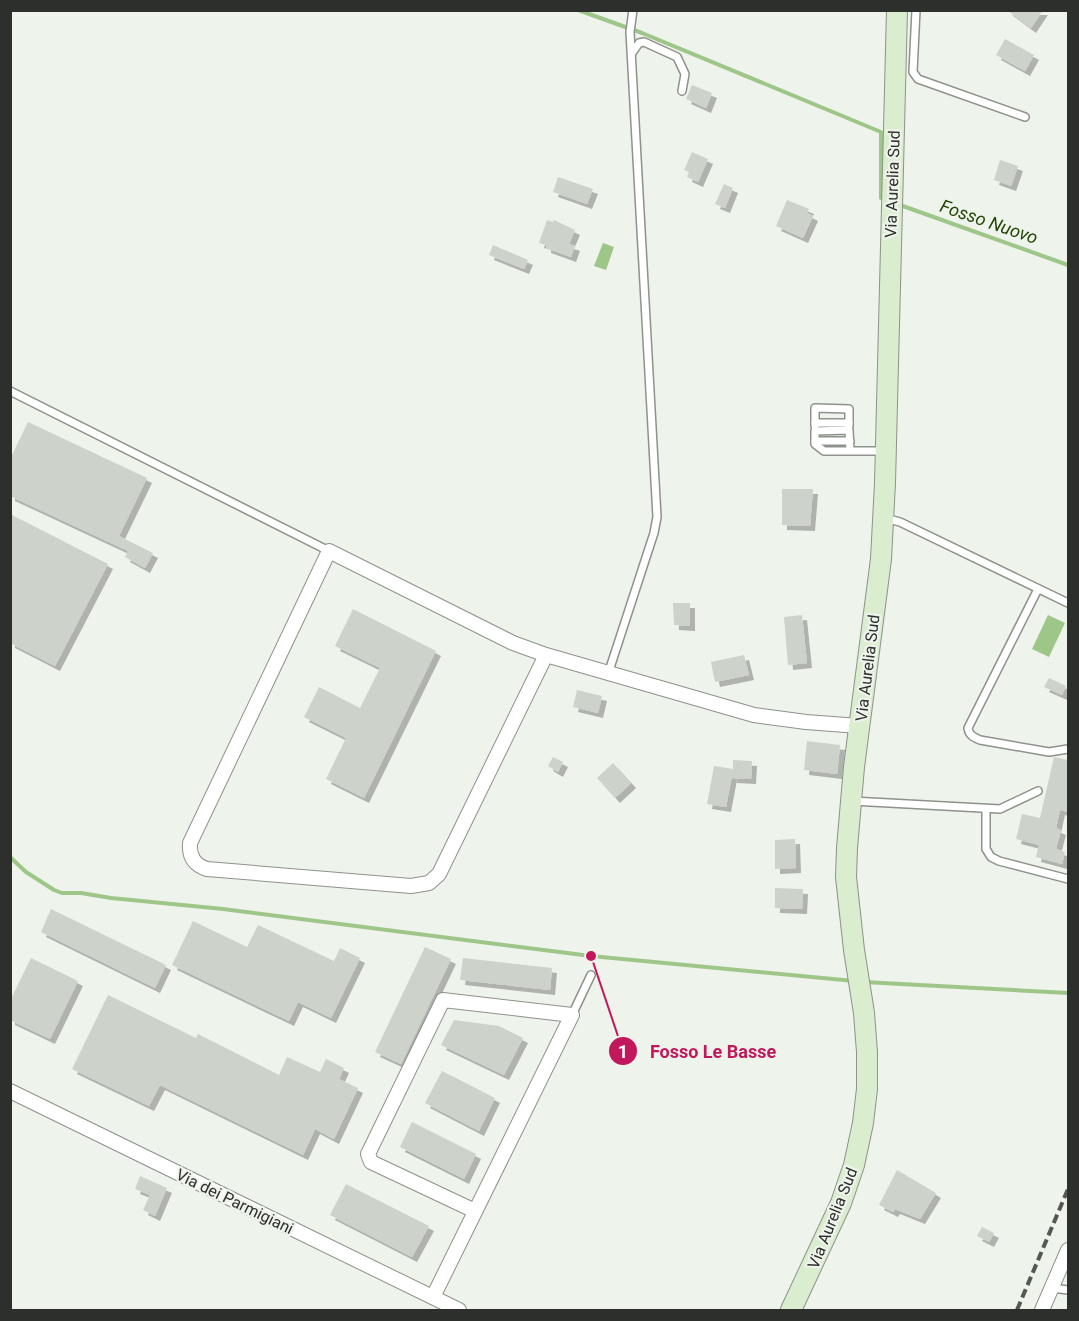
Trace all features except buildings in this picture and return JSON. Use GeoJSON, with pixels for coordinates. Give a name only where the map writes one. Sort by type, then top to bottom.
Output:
{"type":"FeatureCollection","features":[{"type":"Feature","properties":{"kind":"main road","name":"Via Aurelia Sud"},"geometry":{"type":"LineString","coordinates":[[791,1311],[829,1231],[854,1165],[867,1089],[864,1013],[846,877],[850,801],[881,559],[897,10]]}},
{"type":"Feature","properties":{"kind":"street"},"geometry":{"type":"LineString","coordinates":[[546,655],[439,874],[429,883],[411,886],[202,867],[193,860],[189,849],[190,843],[329,551],[513,643],[546,655],[754,715],[859,726]]}},
{"type":"Feature","properties":{"kind":"street"},"geometry":{"type":"LineString","coordinates":[[433,1298],[572,1015],[442,999],[368,1154],[371,1162],[475,1211]]}},
{"type":"Feature","properties":{"kind":"street","name":"Via dei Parmigiani"},"geometry":{"type":"LineString","coordinates":[[10,1091],[459,1311]]}},
{"type":"Feature","properties":{"kind":"street"},"geometry":{"type":"LineString","coordinates":[[1042,1311],[1068,1250]]}},
{"type":"Feature","properties":{"kind":"lane"},"geometry":{"type":"LineString","coordinates":[[608,674],[654,533],[657,517],[630,32],[633,10]]}},
{"type":"Feature","properties":{"kind":"lane"},"geometry":{"type":"LineString","coordinates":[[916,10],[914,72],[918,79],[1025,117]]}},
{"type":"Feature","properties":{"kind":"lane"},"geometry":{"type":"LineString","coordinates":[[632,53],[639,44],[644,42],[677,57],[685,74],[681,91]]}},
{"type":"Feature","properties":{"kind":"lane"},"geometry":{"type":"LineString","coordinates":[[10,391],[329,551]]}},
{"type":"Feature","properties":{"kind":"lane"},"geometry":{"type":"LineString","coordinates":[[850,451],[849,409],[815,408],[815,441],[819,448],[824,451],[850,451],[885,451]]}},
{"type":"Feature","properties":{"kind":"lane"},"geometry":{"type":"LineString","coordinates":[[815,427],[849,426]]}},
{"type":"Feature","properties":{"kind":"lane"},"geometry":{"type":"LineString","coordinates":[[815,441],[850,441]]}},
{"type":"Feature","properties":{"kind":"lane"},"geometry":{"type":"LineString","coordinates":[[883,518],[900,522],[1068,603]]}},
{"type":"Feature","properties":{"kind":"lane"},"geometry":{"type":"LineString","coordinates":[[1038,589],[968,728],[969,733],[980,740],[1049,752],[1068,749]]}},
{"type":"Feature","properties":{"kind":"lane"},"geometry":{"type":"LineString","coordinates":[[850,801],[1000,809],[1038,791]]}},
{"type":"Feature","properties":{"kind":"lane"},"geometry":{"type":"LineString","coordinates":[[986,808],[986,849],[991,857],[999,861],[1068,876]]}},
{"type":"Feature","properties":{"kind":"lane"},"geometry":{"type":"LineString","coordinates":[[572,1015],[591,975]]}},
{"type":"Feature","properties":{"kind":"lane"},"geometry":{"type":"LineString","coordinates":[[1052,1288],[1068,1290]]}},
{"type":"Feature","properties":{"kind":"shaded area"},"geometry":{"type":"Polygon","coordinates":[[[603,243],[614,247],[606,270],[594,266],[603,243]]]}},
{"type":"Feature","properties":{"kind":"shaded area"},"geometry":{"type":"Polygon","coordinates":[[[1048,615],[1065,623],[1049,657],[1032,649],[1048,615]]]}},
{"type":"Feature","properties":{"kind":"waterway"},"geometry":{"type":"LineString","coordinates":[[578,10],[642,33],[881,132],[881,198]]}},
{"type":"Feature","properties":{"kind":"waterway","name":"Fosso Nuovo"},"geometry":{"type":"LineString","coordinates":[[900,205],[1068,265]]}},
{"type":"Feature","properties":{"kind":"waterway"},"geometry":{"type":"LineString","coordinates":[[10,857],[26,872],[62,893],[81,893],[223,909],[591,956],[854,981]]}},
{"type":"Feature","properties":{"kind":"waterway"},"geometry":{"type":"LineString","coordinates":[[864,982],[1068,993]]}},
{"type":"Feature","properties":{"kind":"railway"},"geometry":{"type":"LineString","coordinates":[[1017,1310],[1068,1189]]}},
{"type":"Feature","properties":{"kind":"place","name":"Fosso Le Basse"},"geometry":{"type":"Point","coordinates":[591,956]}}]}
